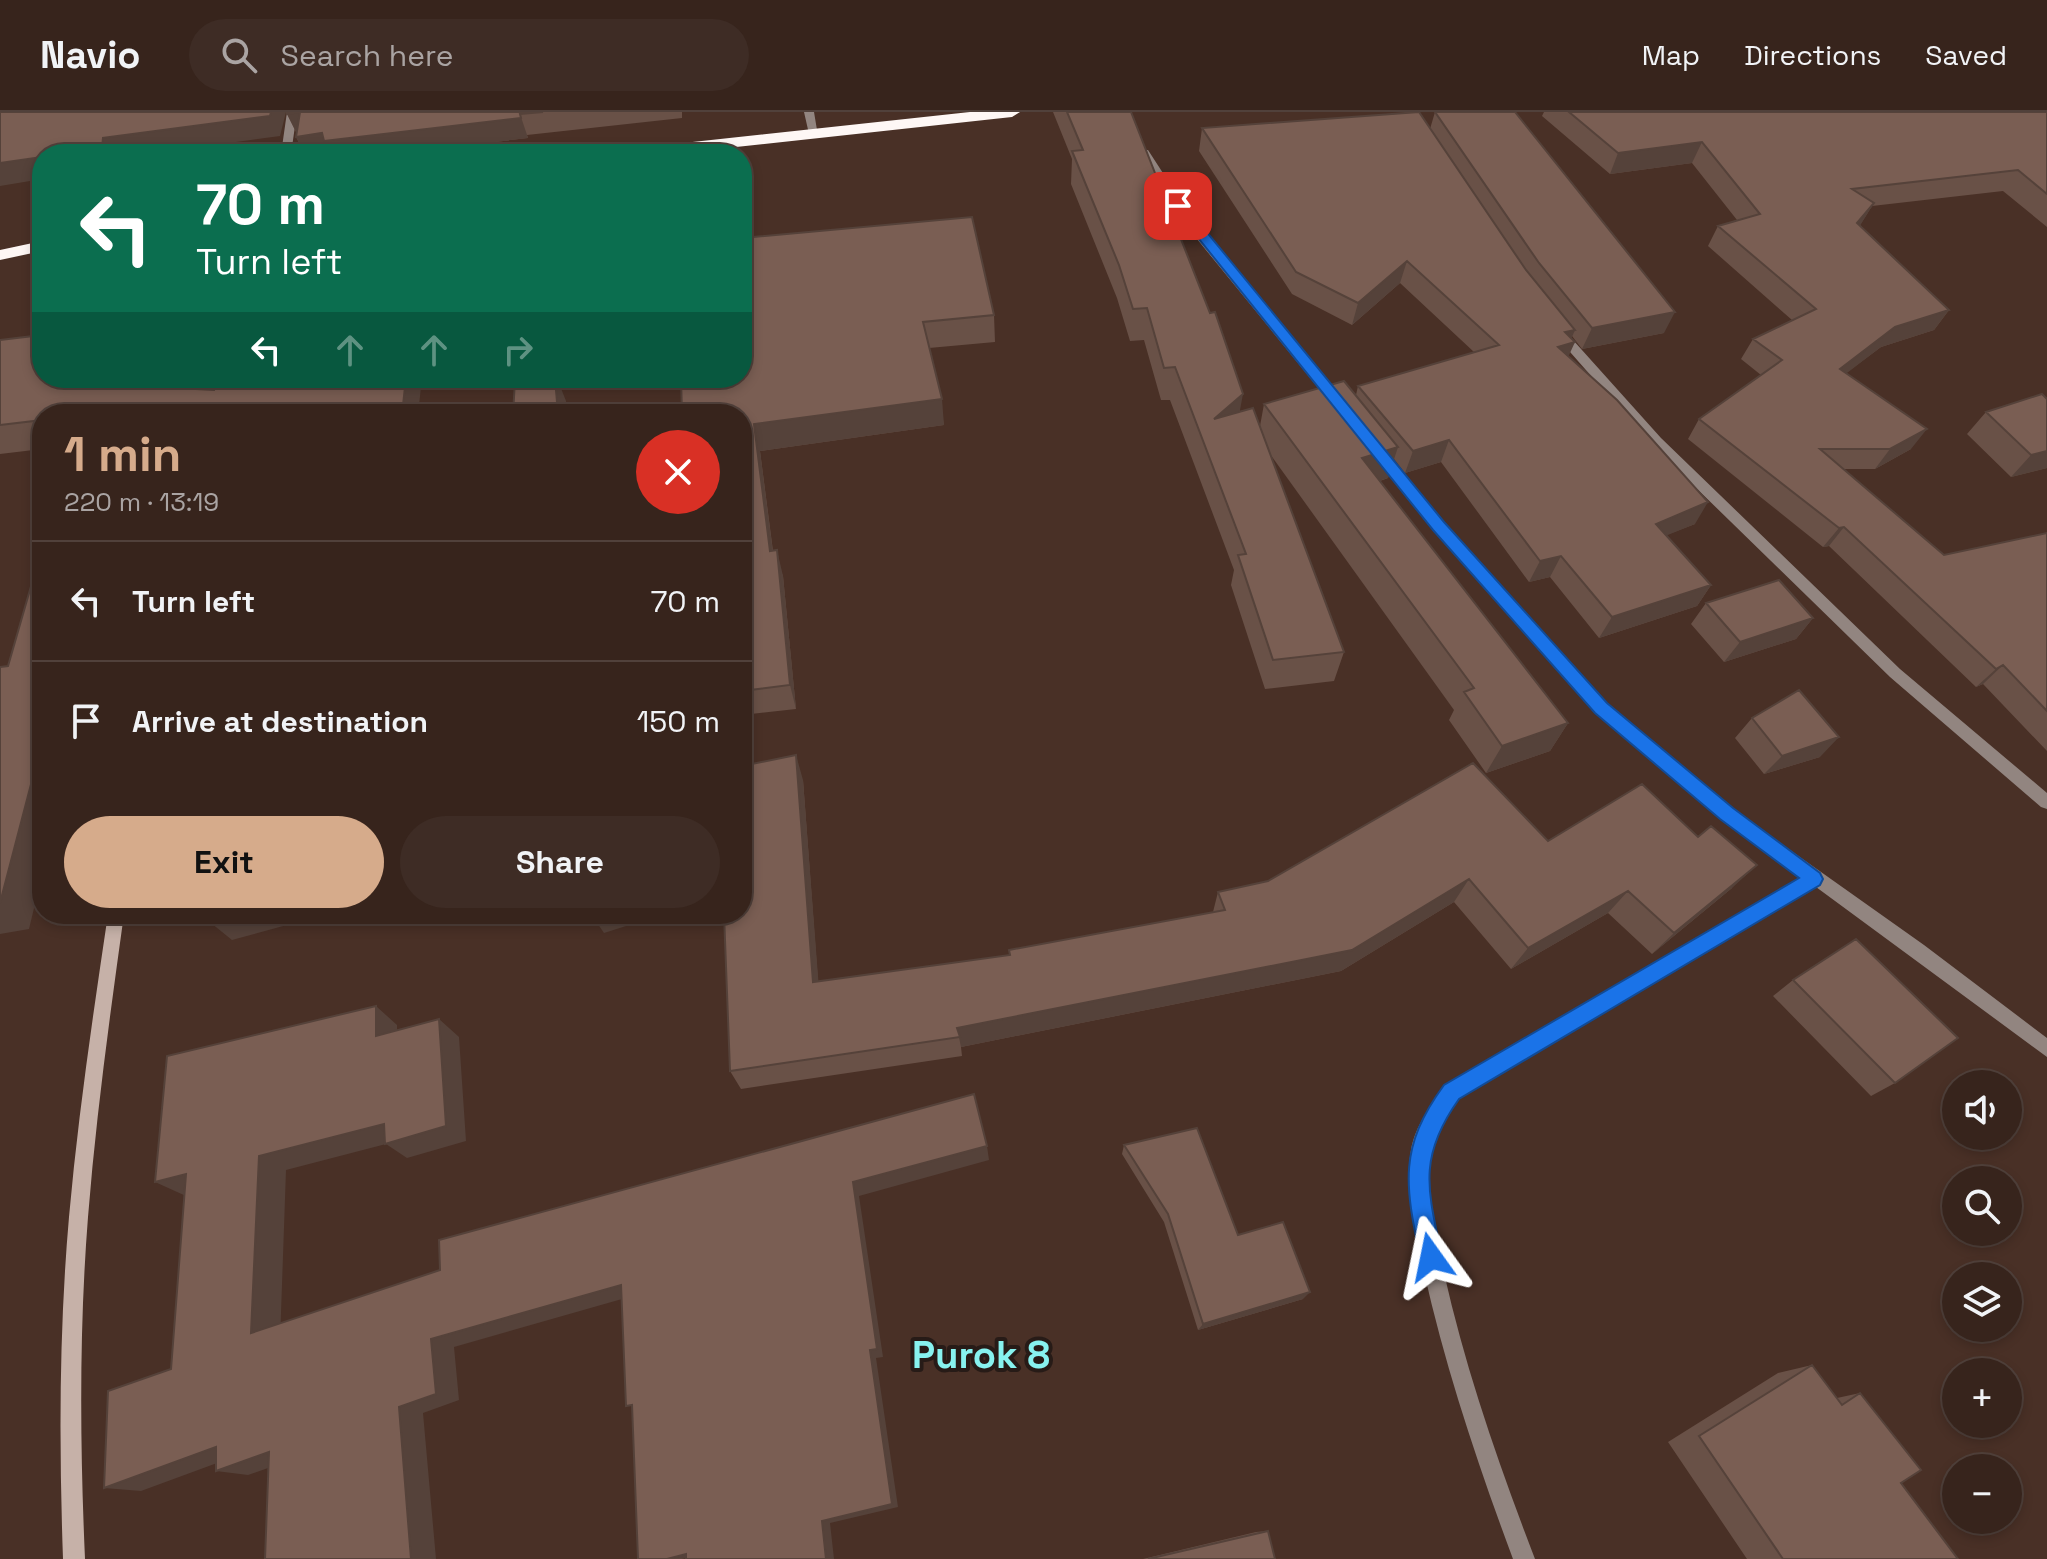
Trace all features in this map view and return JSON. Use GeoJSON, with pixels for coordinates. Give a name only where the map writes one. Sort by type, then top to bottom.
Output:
{"type":"FeatureCollection","features":[{"type":"Feature","properties":{"kind":"highway"},"geometry":{"type":"LineString","coordinates":[[721,144],[1012,112]]}},
{"type":"Feature","properties":{"kind":"highway"},"geometry":{"type":"LineString","coordinates":[[0,255],[32,248]]}},
{"type":"Feature","properties":{"kind":"street"},"geometry":{"type":"LineString","coordinates":[[287,144],[292,112]]}},
{"type":"Feature","properties":{"kind":"street"},"geometry":{"type":"LineString","coordinates":[[809,112],[814,134]]}},
{"type":"Feature","properties":{"kind":"street"},"geometry":{"type":"LineString","coordinates":[[1139,142],[1192,226],[1350,418]]}},
{"type":"Feature","properties":{"kind":"street"},"geometry":{"type":"LineString","coordinates":[[1550,320],[1584,364],[1656,441],[1759,542],[1895,673],[2047,802]]}},
{"type":"Feature","properties":{"kind":"street"},"geometry":{"type":"LineString","coordinates":[[1369,442],[1459,549],[1601,708],[1726,814],[1918,950],[2047,1049]]}},
{"type":"Feature","properties":{"kind":"street"},"geometry":{"type":"LineString","coordinates":[[1524,1559],[1477,1432],[1443,1315],[1419,1198],[1420,1150],[1431,1120],[1452,1092],[1814,879]]}},
{"type":"Feature","properties":{"kind":"street"},"geometry":{"type":"LineString","coordinates":[[74,1559],[69,1442],[78,1219],[96,1054],[115,924]]}},
{"type":"Feature","properties":{"kind":"building"},"geometry":{"type":"Polygon","coordinates":[[[0,112],[271,112],[270,116],[103,138],[102,144],[32,144],[32,158],[0,163],[0,112]]]}},
{"type":"Feature","properties":{"kind":"building"},"geometry":{"type":"Polygon","coordinates":[[[300,112],[543,112],[520,114],[521,118],[324,141],[322,133],[296,137],[300,112]]]}},
{"type":"Feature","properties":{"kind":"building"},"geometry":{"type":"Polygon","coordinates":[[[1067,112],[1131,112],[1210,313],[1215,312],[1243,394],[1214,419],[1253,408],[1344,652],[1273,660],[1238,555],[1246,554],[1175,367],[1164,368],[1147,308],[1133,309],[1119,265],[1072,151],[1083,150],[1067,112]]]}},
{"type":"Feature","properties":{"kind":"building"},"geometry":{"type":"Polygon","coordinates":[[[1419,112],[1526,270],[1575,330],[1565,332],[1575,342],[1558,347],[1617,400],[1708,502],[1656,524],[1711,585],[1612,617],[1561,556],[1540,561],[1449,440],[1413,451],[1358,386],[1499,345],[1407,261],[1358,303],[1296,272],[1202,128],[1419,112]]]}},
{"type":"Feature","properties":{"kind":"building"},"geometry":{"type":"Polygon","coordinates":[[[1435,112],[1515,112],[1675,312],[1592,328],[1539,263],[1435,112]]]}},
{"type":"Feature","properties":{"kind":"building"},"geometry":{"type":"Polygon","coordinates":[[[1569,112],[2047,112],[2047,194],[2018,170],[1852,189],[1874,203],[1857,223],[1949,310],[1895,327],[1840,369],[1927,429],[1890,449],[1820,449],[1944,555],[2047,533],[2047,711],[2003,665],[1996,669],[1844,527],[1839,528],[1699,419],[1782,360],[1753,339],[1816,309],[1718,226],[1760,214],[1702,142],[1618,153],[1569,112]]]}},
{"type":"Feature","properties":{"kind":"building"},"geometry":{"type":"Polygon","coordinates":[[[972,217],[994,315],[923,322],[942,399],[754,424],[770,551],[777,550],[790,685],[752,690],[752,404],[682,404],[681,388],[752,388],[752,237],[972,217]]]}},
{"type":"Feature","properties":{"kind":"building"},"geometry":{"type":"Polygon","coordinates":[[[32,336],[32,388],[405,388],[403,404],[32,404],[32,421],[0,425],[0,340],[32,336]]]}},
{"type":"Feature","properties":{"kind":"building"},"geometry":{"type":"Polygon","coordinates":[[[1344,381],[1398,447],[1362,458],[1568,723],[1502,746],[1464,692],[1474,688],[1264,404],[1344,381]]]}},
{"type":"Feature","properties":{"kind":"building"},"geometry":{"type":"Polygon","coordinates":[[[515,388],[556,388],[557,404],[514,404],[515,388]]]}},
{"type":"Feature","properties":{"kind":"building"},"geometry":{"type":"Polygon","coordinates":[[[2042,394],[2047,399],[2047,451],[2031,455],[1986,412],[2042,394]]]}},
{"type":"Feature","properties":{"kind":"building"},"geometry":{"type":"Polygon","coordinates":[[[1779,580],[1813,618],[1740,642],[1706,603],[1779,580]]]}},
{"type":"Feature","properties":{"kind":"building"},"geometry":{"type":"Polygon","coordinates":[[[32,583],[32,780],[0,903],[0,667],[8,666],[32,583]]]}},
{"type":"Feature","properties":{"kind":"building"},"geometry":{"type":"Polygon","coordinates":[[[1799,690],[1839,737],[1782,756],[1752,718],[1799,690]]]}},
{"type":"Feature","properties":{"kind":"building"},"geometry":{"type":"Polygon","coordinates":[[[796,755],[813,982],[1010,955],[1009,950],[1225,910],[1218,892],[1268,881],[1473,763],[1548,841],[1642,784],[1698,837],[1711,826],[1757,865],[1674,933],[1628,891],[1528,948],[1469,879],[1352,950],[957,1028],[960,1037],[730,1071],[724,924],[752,924],[752,764],[796,755]]]}},
{"type":"Feature","properties":{"kind":"building"},"geometry":{"type":"Polygon","coordinates":[[[1856,939],[1958,1038],[1895,1083],[1793,980],[1856,939]]]}},
{"type":"Feature","properties":{"kind":"building"},"geometry":{"type":"Polygon","coordinates":[[[376,1006],[376,1036],[439,1019],[446,1126],[385,1144],[384,1124],[259,1156],[251,1333],[440,1270],[439,1240],[974,1094],[987,1146],[853,1182],[877,1349],[870,1350],[892,1504],[822,1521],[826,1559],[686,1559],[686,1554],[667,1559],[638,1559],[632,1405],[626,1406],[621,1285],[431,1339],[436,1394],[399,1407],[411,1559],[265,1559],[269,1452],[216,1471],[216,1447],[104,1488],[108,1391],[171,1369],[186,1174],[155,1182],[167,1056],[376,1006]]]}},
{"type":"Feature","properties":{"kind":"building"},"geometry":{"type":"Polygon","coordinates":[[[1197,1128],[1238,1235],[1283,1222],[1310,1292],[1203,1324],[1168,1214],[1124,1145],[1197,1128]]]}},
{"type":"Feature","properties":{"kind":"building"},"geometry":{"type":"Polygon","coordinates":[[[1812,1365],[1842,1405],[1860,1393],[1921,1470],[1901,1483],[1958,1559],[1783,1559],[1699,1436],[1812,1365]]]}},
{"type":"Feature","properties":{"kind":"building"},"geometry":{"type":"Polygon","coordinates":[[[1268,1531],[1275,1559],[1148,1559],[1268,1531]]]}},
{"type":"Feature","properties":{"kind":"district","name":"Purok 8"},"geometry":{"type":"Point","coordinates":[981,1355]}},
{"type":"Feature","properties":{"kind":"route"},"geometry":{"type":"LineString","coordinates":[[1178,206],[1438,526],[1561,666],[1601,708],[1726,814],[1814,879],[1452,1092],[1431,1120],[1420,1150],[1419,1198],[1431,1257]]}}]}
